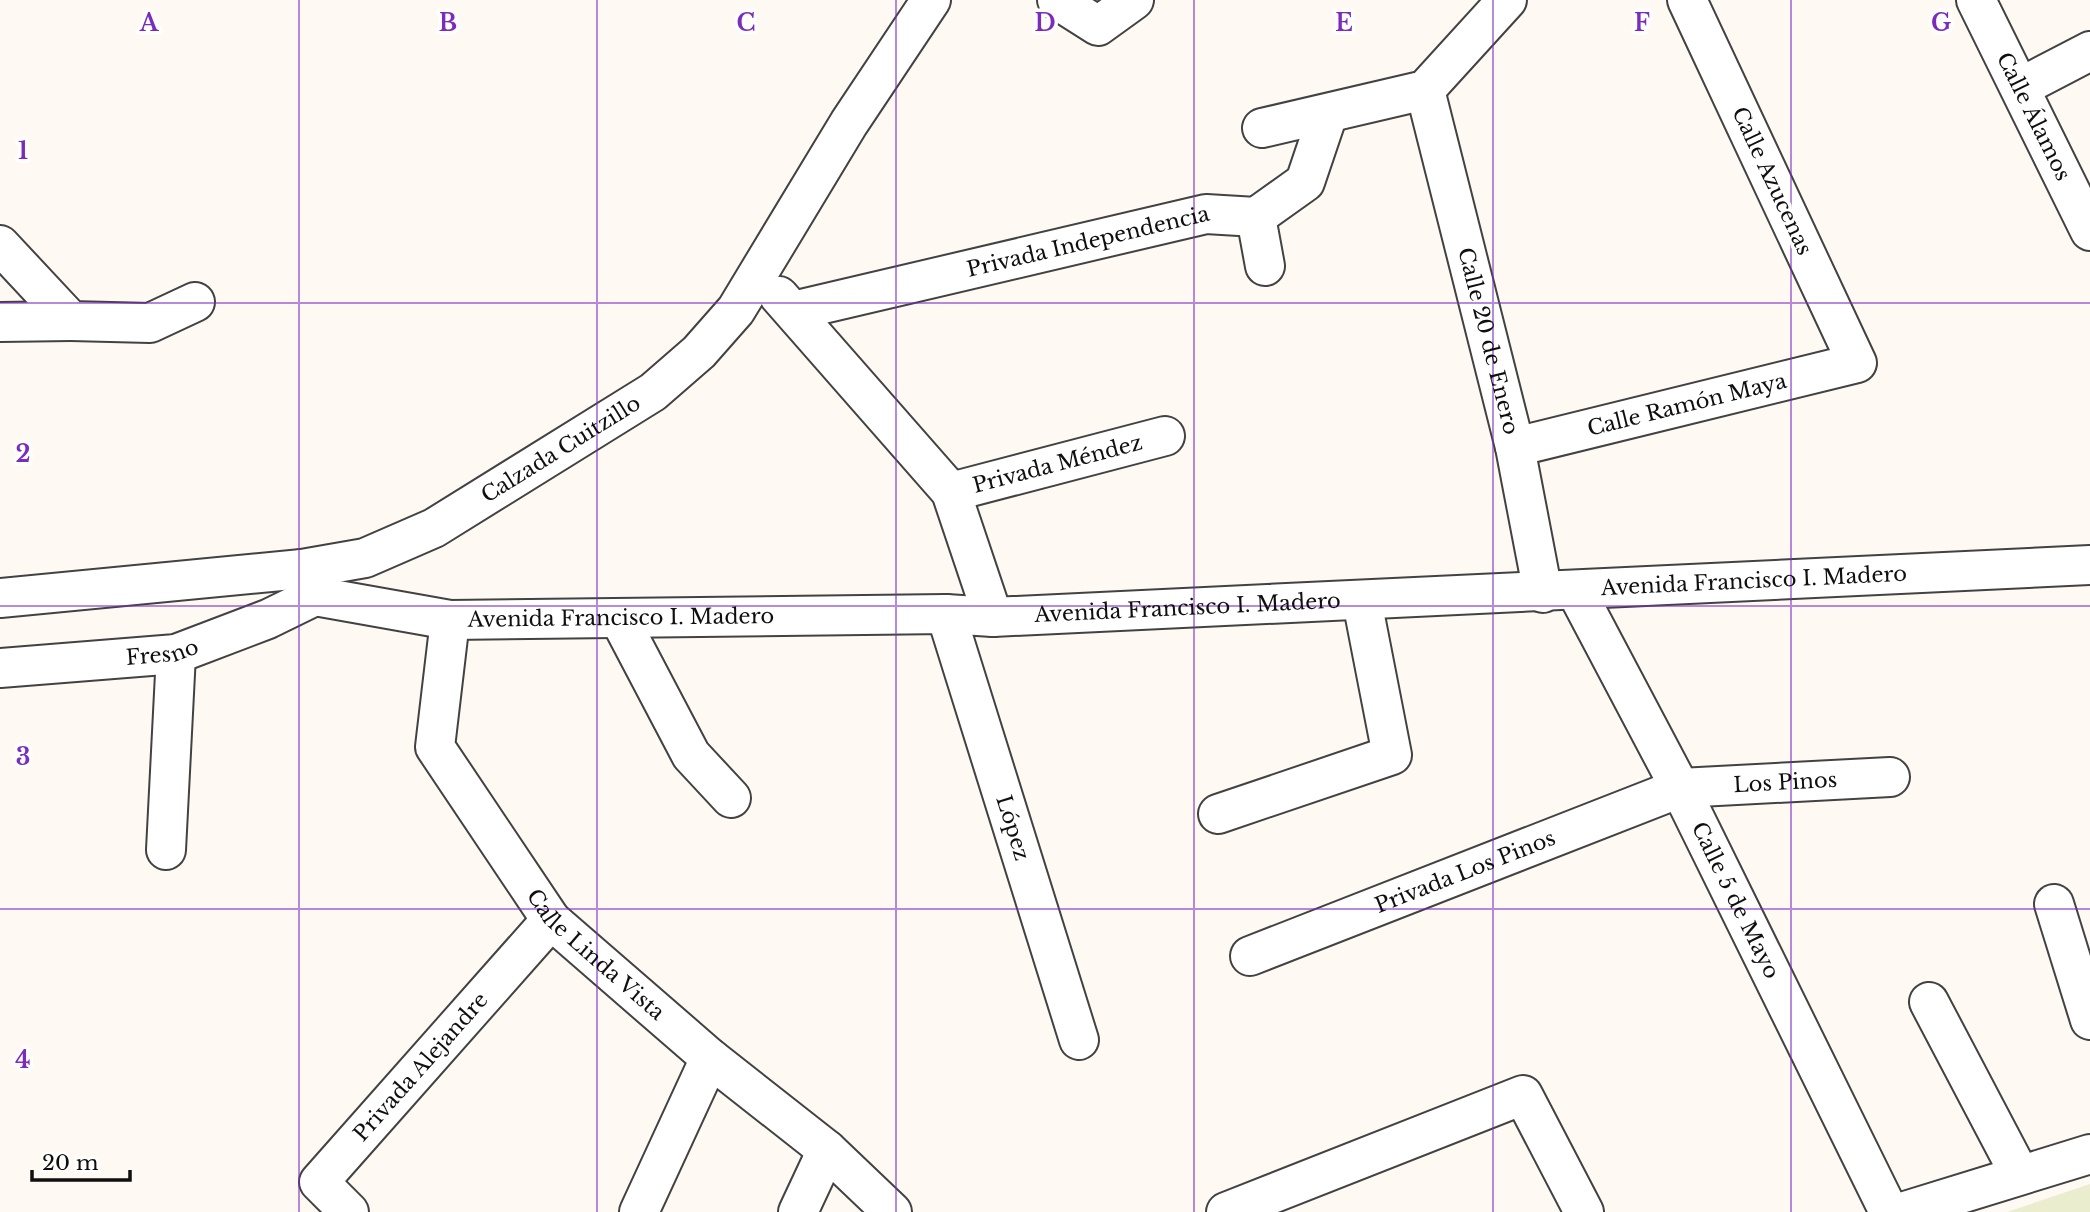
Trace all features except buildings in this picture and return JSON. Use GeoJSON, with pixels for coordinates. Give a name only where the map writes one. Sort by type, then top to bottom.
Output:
{"type":"FeatureCollection","features":[{"type":"Feature","properties":{"kind":"street","name":"Calzada Cuitzillo"},"geometry":{"type":"LineString","coordinates":[[0,598],[309,582],[435,528],[653,392],[699,352],[736,310],[849,123],[931,0]]}},
{"type":"Feature","properties":{"kind":"street"},"geometry":{"type":"LineString","coordinates":[[1057,0],[1098,26],[1134,0]]}},
{"type":"Feature","properties":{"kind":"street"},"geometry":{"type":"LineString","coordinates":[[1262,128],[1425,90],[1507,0]]}},
{"type":"Feature","properties":{"kind":"street","name":"Calle Azucenas"},"geometry":{"type":"LineString","coordinates":[[1687,0],[1857,363]]}},
{"type":"Feature","properties":{"kind":"street","name":"Calle Álamos"},"geometry":{"type":"LineString","coordinates":[[1976,0],[2090,231]]}},
{"type":"Feature","properties":{"kind":"street"},"geometry":{"type":"LineString","coordinates":[[2021,87],[2090,51]]}},
{"type":"Feature","properties":{"kind":"street","name":"Calle 20 de Enero"},"geometry":{"type":"LineString","coordinates":[[1425,90],[1515,447],[1559,592]]}},
{"type":"Feature","properties":{"kind":"street"},"geometry":{"type":"LineString","coordinates":[[1265,266],[1256,217],[1305,182],[1328,114]]}},
{"type":"Feature","properties":{"kind":"street","name":"Privada Independencia"},"geometry":{"type":"LineString","coordinates":[[793,311],[1206,214],[1256,217]]}},
{"type":"Feature","properties":{"kind":"street"},"geometry":{"type":"LineString","coordinates":[[0,245],[71,321]]}},
{"type":"Feature","properties":{"kind":"street"},"geometry":{"type":"LineString","coordinates":[[759,274],[951,492],[993,617]]}},
{"type":"Feature","properties":{"kind":"street"},"geometry":{"type":"LineString","coordinates":[[0,322],[150,323],[195,302]]}},
{"type":"Feature","properties":{"kind":"street","name":"Calle Ramón Maya"},"geometry":{"type":"LineString","coordinates":[[1515,447],[1857,363]]}},
{"type":"Feature","properties":{"kind":"street","name":"Privada Méndez"},"geometry":{"type":"LineString","coordinates":[[951,492],[1166,436]]}},
{"type":"Feature","properties":{"kind":"street","name":"Avenida Francisco I. Madero"},"geometry":{"type":"LineString","coordinates":[[309,582],[450,620],[946,614],[993,617],[2090,565]]}},
{"type":"Feature","properties":{"kind":"street","name":"Fresno"},"geometry":{"type":"LineString","coordinates":[[0,668],[176,654],[268,620],[309,582]]}},
{"type":"Feature","properties":{"kind":"street","name":"Calle 5 de Mayo"},"geometry":{"type":"LineString","coordinates":[[1559,592],[1680,788],[1889,1212]]}},
{"type":"Feature","properties":{"kind":"street"},"geometry":{"type":"LineString","coordinates":[[1218,814],[1392,755],[1362,601]]}},
{"type":"Feature","properties":{"kind":"street","name":"López"},"geometry":{"type":"LineString","coordinates":[[946,614],[1079,1040]]}},
{"type":"Feature","properties":{"kind":"street"},"geometry":{"type":"LineString","coordinates":[[619,618],[691,755],[731,798]]}},
{"type":"Feature","properties":{"kind":"street","name":"Calle Linda Vista"},"geometry":{"type":"LineString","coordinates":[[450,620],[435,747],[551,919],[710,1058],[827,1150],[892,1212]]}},
{"type":"Feature","properties":{"kind":"street"},"geometry":{"type":"LineString","coordinates":[[166,850],[176,654]]}},
{"type":"Feature","properties":{"kind":"street","name":"Los Pinos"},"geometry":{"type":"LineString","coordinates":[[1680,788],[1890,777]]}},
{"type":"Feature","properties":{"kind":"street","name":"Privada Los Pinos"},"geometry":{"type":"LineString","coordinates":[[1250,956],[1680,788]]}},
{"type":"Feature","properties":{"kind":"street"},"geometry":{"type":"LineString","coordinates":[[2054,904],[2090,1020]]}},
{"type":"Feature","properties":{"kind":"street","name":"Privada Alejandre"},"geometry":{"type":"LineString","coordinates":[[349,1212],[319,1182],[551,919]]}},
{"type":"Feature","properties":{"kind":"street"},"geometry":{"type":"LineString","coordinates":[[1929,1002],[2020,1175]]}},
{"type":"Feature","properties":{"kind":"street"},"geometry":{"type":"LineString","coordinates":[[639,1212],[710,1058]]}},
{"type":"Feature","properties":{"kind":"street"},"geometry":{"type":"LineString","coordinates":[[1226,1212],[1523,1095],[1584,1212]]}},
{"type":"Feature","properties":{"kind":"street"},"geometry":{"type":"LineString","coordinates":[[798,1212],[827,1150]]}},
{"type":"Feature","properties":{"kind":"street"},"geometry":{"type":"LineString","coordinates":[[1902,1212],[2090,1154]]}},
{"type":"Feature","properties":{"kind":"green space"},"geometry":{"type":"Polygon","coordinates":[[[2090,1184],[2090,1212],[2007,1212],[2090,1184]]]}}]}
